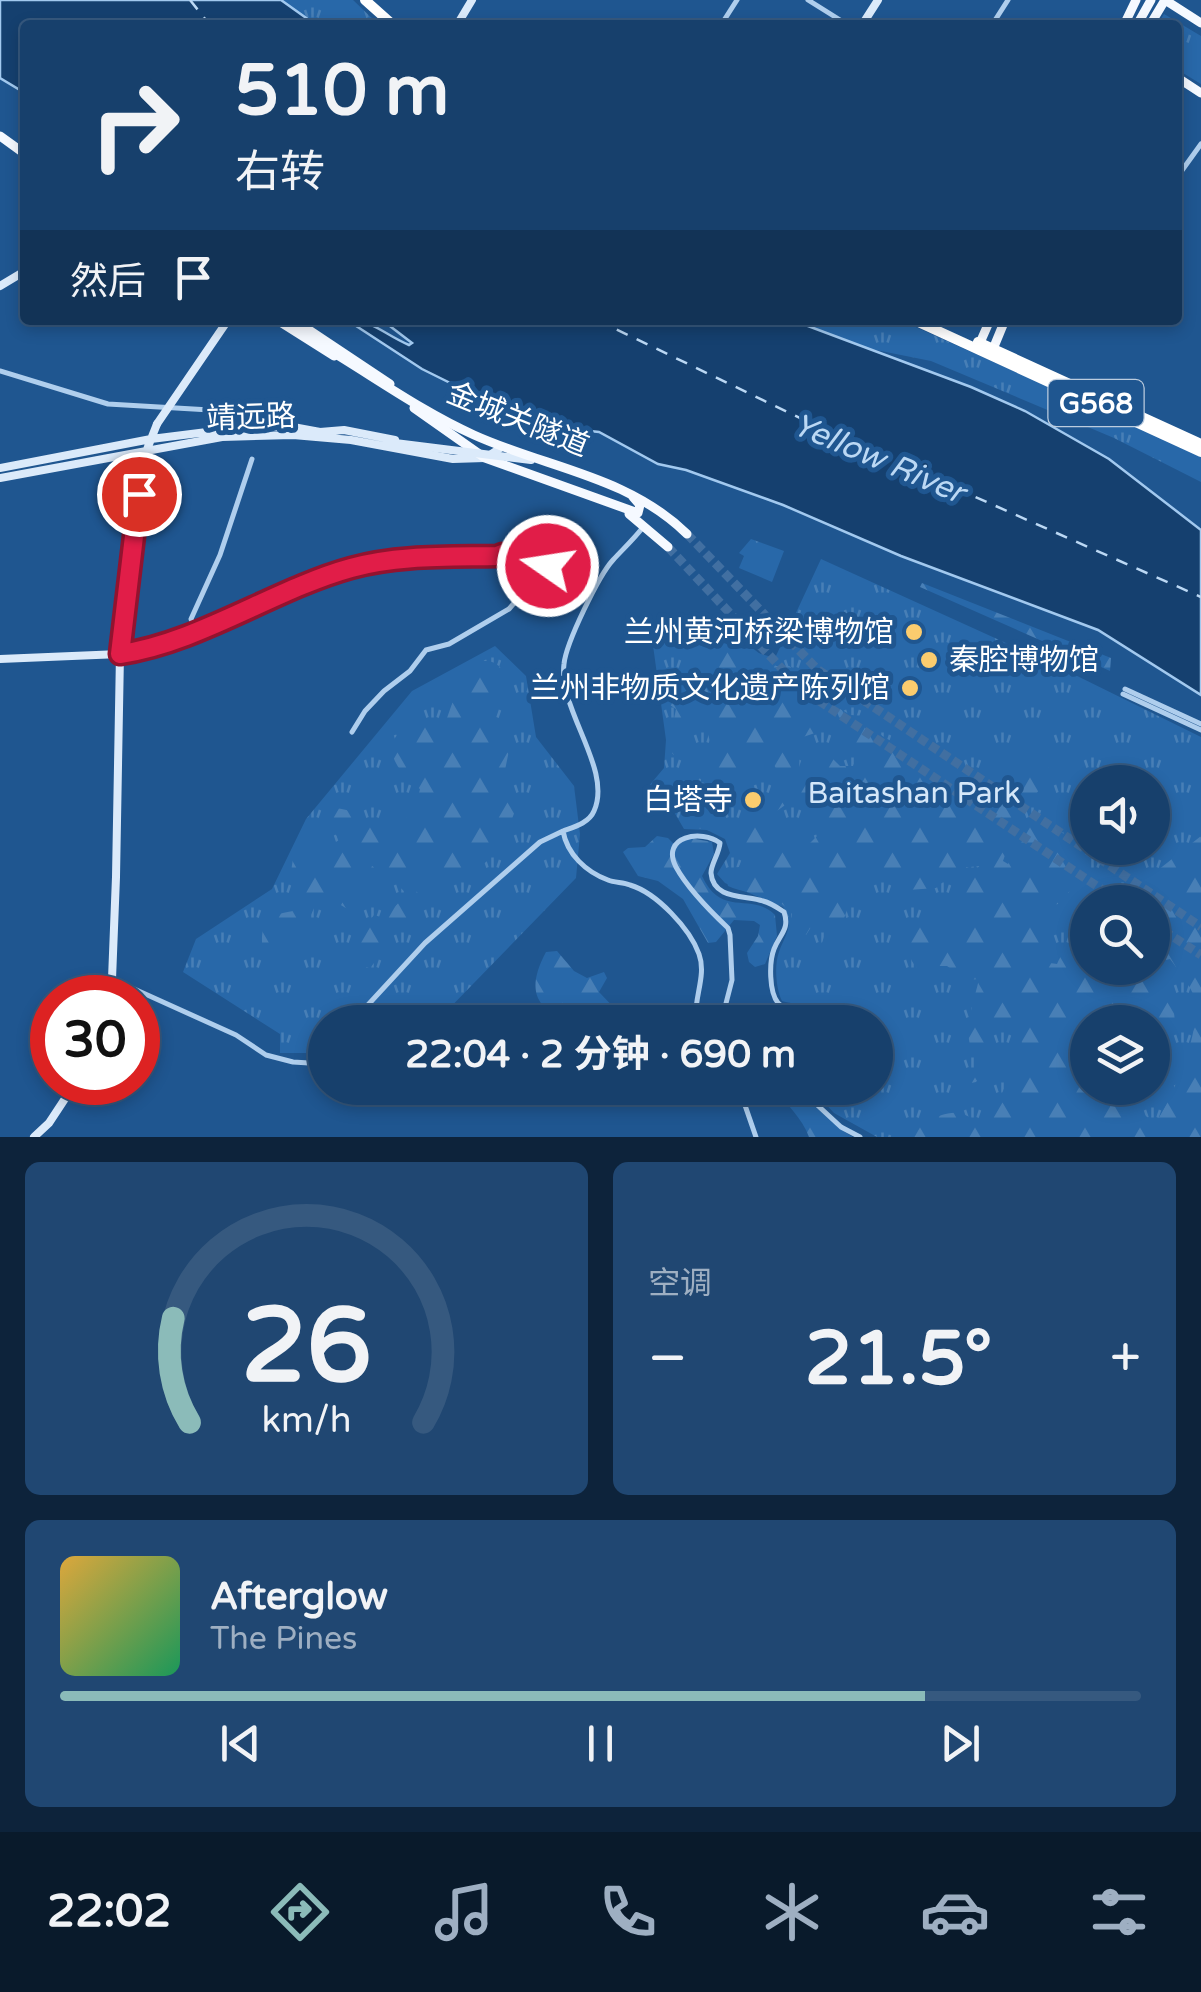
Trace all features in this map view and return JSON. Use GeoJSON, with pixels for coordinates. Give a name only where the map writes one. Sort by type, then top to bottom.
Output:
{"type":"FeatureCollection","features":[{"type":"Feature","properties":{"kind":"highway"},"geometry":{"type":"LineString","coordinates":[[362,0],[380,20]]}},
{"type":"Feature","properties":{"kind":"highway"},"geometry":{"type":"LineString","coordinates":[[362,0],[387,20]]}},
{"type":"Feature","properties":{"kind":"highway","name":"G568"},"geometry":{"type":"LineString","coordinates":[[926,325],[1201,444]]}},
{"type":"Feature","properties":{"kind":"highway","name":"G568"},"geometry":{"type":"LineString","coordinates":[[937,325],[979,346]]}},
{"type":"Feature","properties":{"kind":"highway","name":"G568"},"geometry":{"type":"LineString","coordinates":[[992,351],[1201,452]]}},
{"type":"Feature","properties":{"kind":"main road"},"geometry":{"type":"LineString","coordinates":[[1165,0],[1201,23]]}},
{"type":"Feature","properties":{"kind":"main road"},"geometry":{"type":"LineString","coordinates":[[112,975],[120,654],[145,451],[157,424],[225,325]]}},
{"type":"Feature","properties":{"kind":"main road"},"geometry":{"type":"LineString","coordinates":[[285,325],[486,458],[590,493],[618,507],[668,547]]}},
{"type":"Feature","properties":{"kind":"main road","name":"金城关隧道"},"geometry":{"type":"LineString","coordinates":[[297,325],[329,350],[445,421],[623,489],[654,506],[687,534]]}},
{"type":"Feature","properties":{"kind":"main road"},"geometry":{"type":"LineString","coordinates":[[299,325],[446,421],[497,445],[613,481],[634,497],[641,508],[638,513],[618,507]]}},
{"type":"Feature","properties":{"kind":"main road"},"geometry":{"type":"LineString","coordinates":[[979,346],[988,325]]}},
{"type":"Feature","properties":{"kind":"main road"},"geometry":{"type":"LineString","coordinates":[[992,351],[1003,325]]}},
{"type":"Feature","properties":{"kind":"main road","name":"靖远路"},"geometry":{"type":"LineString","coordinates":[[0,468],[150,438],[247,427],[344,430],[422,445],[497,445]]}},
{"type":"Feature","properties":{"kind":"main road"},"geometry":{"type":"LineString","coordinates":[[320,432],[545,462]]}},
{"type":"Feature","properties":{"kind":"main road","name":"靖远路"},"geometry":{"type":"LineString","coordinates":[[0,478],[222,436],[351,440],[453,458],[486,458]]}},
{"type":"Feature","properties":{"kind":"main road"},"geometry":{"type":"LineString","coordinates":[[486,458],[497,445]]}},
{"type":"Feature","properties":{"kind":"main road"},"geometry":{"type":"LineString","coordinates":[[0,660],[120,654]]}},
{"type":"Feature","properties":{"kind":"main road"},"geometry":{"type":"LineString","coordinates":[[34,1137],[49,1124],[61,1105]]}},
{"type":"Feature","properties":{"kind":"street"},"geometry":{"type":"LineString","coordinates":[[808,0],[840,20]]}},
{"type":"Feature","properties":{"kind":"street"},"geometry":{"type":"LineString","coordinates":[[1182,170],[1201,144]]}},
{"type":"Feature","properties":{"kind":"street","name":"靖远路"},"geometry":{"type":"LineString","coordinates":[[0,372],[108,404],[244,412]]}},
{"type":"Feature","properties":{"kind":"street"},"geometry":{"type":"LineString","coordinates":[[195,630],[191,618],[220,555],[252,460]]}},
{"type":"Feature","properties":{"kind":"street"},"geometry":{"type":"LineString","coordinates":[[367,1005],[425,943],[540,842],[584,822],[594,812],[596,786],[589,754],[563,683],[566,651],[610,562],[644,526]]}},
{"type":"Feature","properties":{"kind":"street"},"geometry":{"type":"LineString","coordinates":[[120,654],[195,630],[353,567],[393,560],[502,554],[548,566]]}},
{"type":"Feature","properties":{"kind":"street"},"geometry":{"type":"LineString","coordinates":[[352,732],[365,712],[426,650],[450,644],[509,609],[515,602],[528,559]]}},
{"type":"Feature","properties":{"kind":"street"},"geometry":{"type":"LineString","coordinates":[[1124,692],[1201,727]]}},
{"type":"Feature","properties":{"kind":"street"},"geometry":{"type":"LineString","coordinates":[[563,831],[577,860],[603,878],[631,885],[668,908],[693,943],[703,970],[695,1005]]}},
{"type":"Feature","properties":{"kind":"street"},"geometry":{"type":"LineString","coordinates":[[728,1005],[732,980],[730,935],[676,868],[674,850],[687,835],[720,843],[711,869],[714,883],[722,890],[736,897],[766,901],[784,912],[786,928],[774,950],[772,993],[780,1005]]}},
{"type":"Feature","properties":{"kind":"street"},"geometry":{"type":"LineString","coordinates":[[160,1000],[236,1035],[266,1055],[308,1063]]}},
{"type":"Feature","properties":{"kind":"street"},"geometry":{"type":"LineString","coordinates":[[745,1105],[756,1137]]}},
{"type":"Feature","properties":{"kind":"street"},"geometry":{"type":"LineString","coordinates":[[817,1105],[841,1127],[860,1137]]}},
{"type":"Feature","properties":{"kind":"green space"},"geometry":{"type":"Polygon","coordinates":[[[281,0],[353,0],[374,20],[309,20],[281,0]]]}},
{"type":"Feature","properties":{"kind":"green space"},"geometry":{"type":"Polygon","coordinates":[[[1182,25],[1201,36],[1201,84],[1182,72],[1182,25]]]}},
{"type":"Feature","properties":{"kind":"green space"},"geometry":{"type":"Polygon","coordinates":[[[805,325],[911,325],[1201,455],[1201,482],[1114,438],[931,361],[861,347],[805,325]]]}},
{"type":"Feature","properties":{"kind":"green space"},"geometry":{"type":"Polygon","coordinates":[[[751,539],[784,551],[772,582],[739,568],[744,556],[739,553],[751,539]]]}},
{"type":"Feature","properties":{"kind":"green space","name":"Baitashan Park"},"geometry":{"type":"Polygon","coordinates":[[[821,559],[1201,737],[1201,1137],[877,1137],[834,1113],[826,1105],[893,1105],[893,1005],[799,1005],[782,1001],[776,970],[789,925],[783,907],[725,883],[717,874],[730,853],[725,839],[707,830],[684,829],[667,800],[648,787],[664,768],[666,740],[652,638],[675,629],[775,658],[821,559]]]}},
{"type":"Feature","properties":{"kind":"green space"},"geometry":{"type":"Polygon","coordinates":[[[922,583],[1111,658],[1110,671],[920,587],[922,583]]]}},
{"type":"Feature","properties":{"kind":"green space"},"geometry":{"type":"Polygon","coordinates":[[[686,621],[706,627],[705,642],[711,645],[733,650],[751,647],[776,666],[789,666],[821,684],[828,717],[815,733],[800,738],[799,775],[812,774],[817,752],[831,757],[840,766],[853,766],[856,759],[837,712],[840,709],[851,715],[867,716],[883,736],[924,752],[924,763],[930,773],[1005,774],[1032,752],[1043,757],[1048,763],[1046,779],[1026,810],[1003,861],[1008,864],[1033,819],[1070,837],[1070,865],[1091,868],[1075,885],[1070,885],[1070,891],[1058,904],[1046,906],[1042,915],[1043,962],[1057,964],[1070,944],[1070,985],[1160,985],[1173,1007],[1170,1042],[1170,1005],[1070,1005],[1070,1105],[1138,1105],[1155,1124],[1166,1105],[1170,1105],[1194,1029],[1195,999],[1170,959],[1170,885],[1148,885],[1153,874],[1170,865],[1170,861],[1201,836],[1201,1137],[902,1137],[951,1113],[990,1122],[1008,1079],[1026,1052],[1012,1021],[988,1031],[987,1043],[994,1057],[976,1082],[956,1086],[974,1069],[977,1057],[968,1030],[979,979],[967,980],[947,966],[938,966],[929,976],[911,959],[907,947],[909,925],[917,918],[929,917],[946,924],[960,917],[954,884],[980,866],[959,868],[936,888],[908,890],[879,868],[859,877],[834,946],[822,943],[829,922],[816,919],[806,935],[790,931],[792,914],[778,901],[728,886],[724,871],[739,867],[746,853],[739,840],[683,827],[683,811],[677,806],[655,804],[648,794],[657,779],[701,779],[700,808],[709,819],[761,824],[794,844],[808,845],[819,834],[812,823],[809,797],[802,793],[774,813],[766,809],[778,778],[769,760],[760,756],[737,777],[743,780],[739,789],[718,776],[706,725],[697,723],[674,755],[668,749],[676,709],[664,701],[664,683],[671,673],[682,671],[683,654],[699,656],[698,647],[676,633],[686,621]]]}},
{"type":"Feature","properties":{"kind":"green space"},"geometry":{"type":"Polygon","coordinates":[[[495,646],[526,676],[536,737],[574,786],[580,834],[576,878],[453,1005],[308,1005],[308,1053],[280,1053],[280,1034],[183,972],[196,939],[272,889],[306,819],[412,691],[495,646]]]}},
{"type":"Feature","properties":{"kind":"green space"},"geometry":{"type":"Polygon","coordinates":[[[477,661],[495,663],[507,677],[496,704],[494,724],[511,741],[505,770],[495,791],[518,803],[494,854],[474,870],[411,881],[421,899],[392,932],[386,931],[379,937],[382,952],[371,967],[362,968],[356,960],[355,941],[374,915],[384,918],[407,894],[372,866],[349,910],[331,899],[315,906],[301,937],[276,960],[263,952],[266,923],[276,915],[293,911],[298,903],[292,874],[297,846],[328,847],[339,840],[327,817],[336,808],[354,813],[388,839],[416,806],[420,789],[399,768],[393,742],[412,725],[447,718],[454,698],[446,685],[477,661]]]}},
{"type":"Feature","properties":{"kind":"green space"},"geometry":{"type":"Polygon","coordinates":[[[657,836],[668,838],[675,845],[690,838],[712,842],[714,854],[702,876],[710,889],[728,901],[756,905],[775,915],[777,936],[765,964],[755,967],[747,953],[760,925],[734,920],[716,942],[708,943],[683,899],[658,881],[638,876],[623,852],[645,847],[657,836]]]}},
{"type":"Feature","properties":{"kind":"green space"},"geometry":{"type":"Polygon","coordinates":[[[557,951],[574,971],[587,978],[604,972],[607,978],[599,992],[611,1005],[542,1004],[536,991],[537,974],[546,952],[557,951]]]}},
{"type":"Feature","properties":{"kind":"green space"},"geometry":{"type":"Polygon","coordinates":[[[789,1105],[811,1105],[853,1137],[809,1137],[789,1105]]]}},
{"type":"Feature","properties":{"kind":"water"},"geometry":{"type":"Polygon","coordinates":[[[0,0],[281,0],[309,20],[20,20],[20,90],[0,78],[0,0]]]}},
{"type":"Feature","properties":{"kind":"water","name":"Yellow River"},"geometry":{"type":"Polygon","coordinates":[[[355,325],[372,325],[409,345],[412,343],[389,325],[805,325],[971,387],[1025,411],[1109,459],[1201,530],[1201,695],[1098,630],[901,556],[783,505],[686,470],[658,464],[599,432],[535,425],[422,369],[355,325]]]}},
{"type":"Feature","properties":{"kind":"ferry route"},"geometry":{"type":"LineString","coordinates":[[190,0],[206,20]]}},
{"type":"Feature","properties":{"kind":"ferry route"},"geometry":{"type":"LineString","coordinates":[[607,325],[831,433],[1201,597]]}},
{"type":"Feature","properties":{"kind":"tunnel"},"geometry":{"type":"LineString","coordinates":[[687,534],[817,669],[1201,927]]}},
{"type":"Feature","properties":{"kind":"tunnel"},"geometry":{"type":"LineString","coordinates":[[668,547],[800,688],[1096,885]]}},
{"type":"Feature","properties":{"kind":"tunnel"},"geometry":{"type":"LineString","coordinates":[[1170,935],[1201,955]]}},
{"type":"Feature","properties":{"kind":"place","name":"兰州黄河桥梁博物馆"},"geometry":{"type":"Point","coordinates":[914,632]}},
{"type":"Feature","properties":{"kind":"place","name":"秦腔博物馆"},"geometry":{"type":"Point","coordinates":[929,660]}},
{"type":"Feature","properties":{"kind":"place","name":"兰州非物质文化遗产陈列馆"},"geometry":{"type":"Point","coordinates":[910,688]}},
{"type":"Feature","properties":{"kind":"place","name":"白塔寺"},"geometry":{"type":"Point","coordinates":[753,800]}},
{"type":"Feature","properties":{"kind":"route"},"geometry":{"type":"LineString","coordinates":[[139,494],[120,654],[170,640],[353,567],[393,560],[502,554],[548,566]]}}]}
